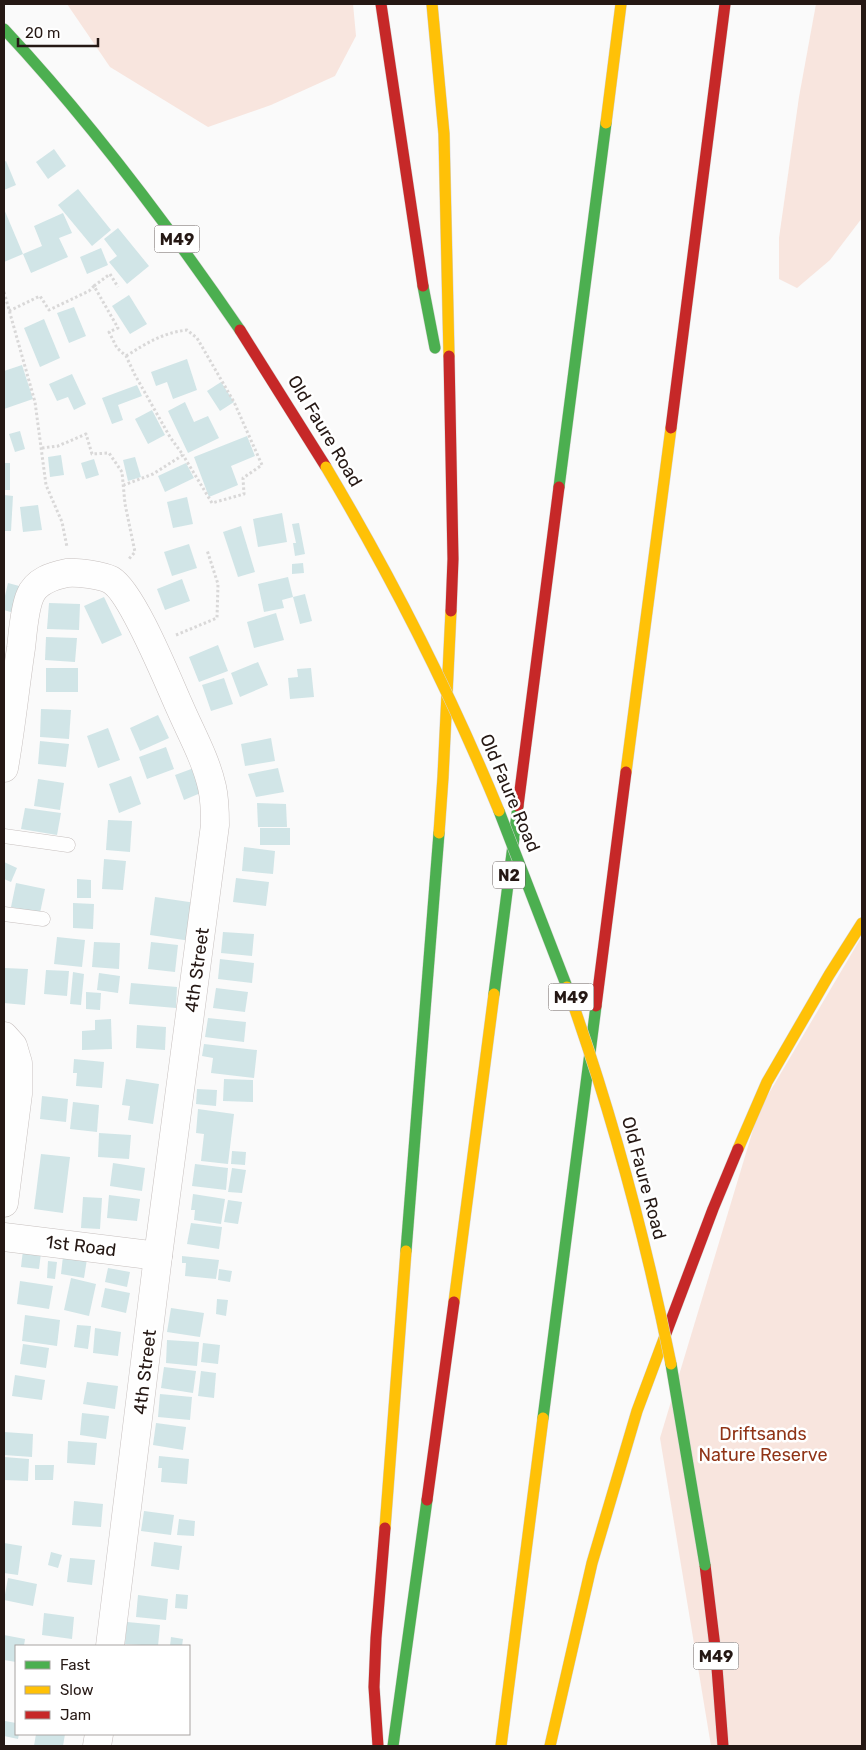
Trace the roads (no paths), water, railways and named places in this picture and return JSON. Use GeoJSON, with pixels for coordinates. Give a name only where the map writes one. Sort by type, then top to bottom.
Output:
{"type":"FeatureCollection","features":[{"type":"Feature","properties":{"kind":"main road"},"geometry":{"type":"LineString","coordinates":[[381,4],[422,282],[450,424]]}},
{"type":"Feature","properties":{"kind":"main road"},"geometry":{"type":"LineString","coordinates":[[378,1746],[374,1687],[376,1638],[443,777],[453,558],[444,134],[432,4]]}},
{"type":"Feature","properties":{"kind":"main road","name":"N2"},"geometry":{"type":"LineString","coordinates":[[393,1746],[463,1237],[621,4]]}},
{"type":"Feature","properties":{"kind":"main road"},"geometry":{"type":"LineString","coordinates":[[502,1746],[725,4]]}},
{"type":"Feature","properties":{"kind":"main road","name":"Old Faure Road"},"geometry":{"type":"LineString","coordinates":[[4,29],[70,104],[129,177],[186,251],[265,367],[326,467],[384,568],[427,651],[465,732],[510,836],[565,979],[605,1101],[627,1178],[660,1312],[686,1446],[705,1566],[716,1655],[723,1746]]}},
{"type":"Feature","properties":{"kind":"main road"},"geometry":{"type":"LineString","coordinates":[[550,1746],[592,1563],[637,1411],[713,1209],[767,1082],[829,975],[862,923]]}},
{"type":"Feature","properties":{"kind":"street","name":"4th Street"},"geometry":{"type":"LineString","coordinates":[[4,768],[24,623],[30,595],[41,581],[56,575],[71,573],[92,575],[111,580],[132,606],[152,645],[203,760],[212,786],[215,804],[215,825],[158,1256],[110,1645]]}},
{"type":"Feature","properties":{"kind":"street"},"geometry":{"type":"LineString","coordinates":[[4,1036],[13,1046],[18,1063],[18,1094],[4,1203]]}},
{"type":"Feature","properties":{"kind":"street","name":"1st Road"},"geometry":{"type":"LineString","coordinates":[[4,1237],[158,1256]]}},
{"type":"Feature","properties":{"kind":"lane"},"geometry":{"type":"LineString","coordinates":[[4,836],[68,845]]}},
{"type":"Feature","properties":{"kind":"lane"},"geometry":{"type":"LineString","coordinates":[[4,914],[43,919]]}},
{"type":"Feature","properties":{"kind":"park label","name":"Driftsands Nature Reserve"},"geometry":{"type":"Point","coordinates":[763,1444]}}]}
